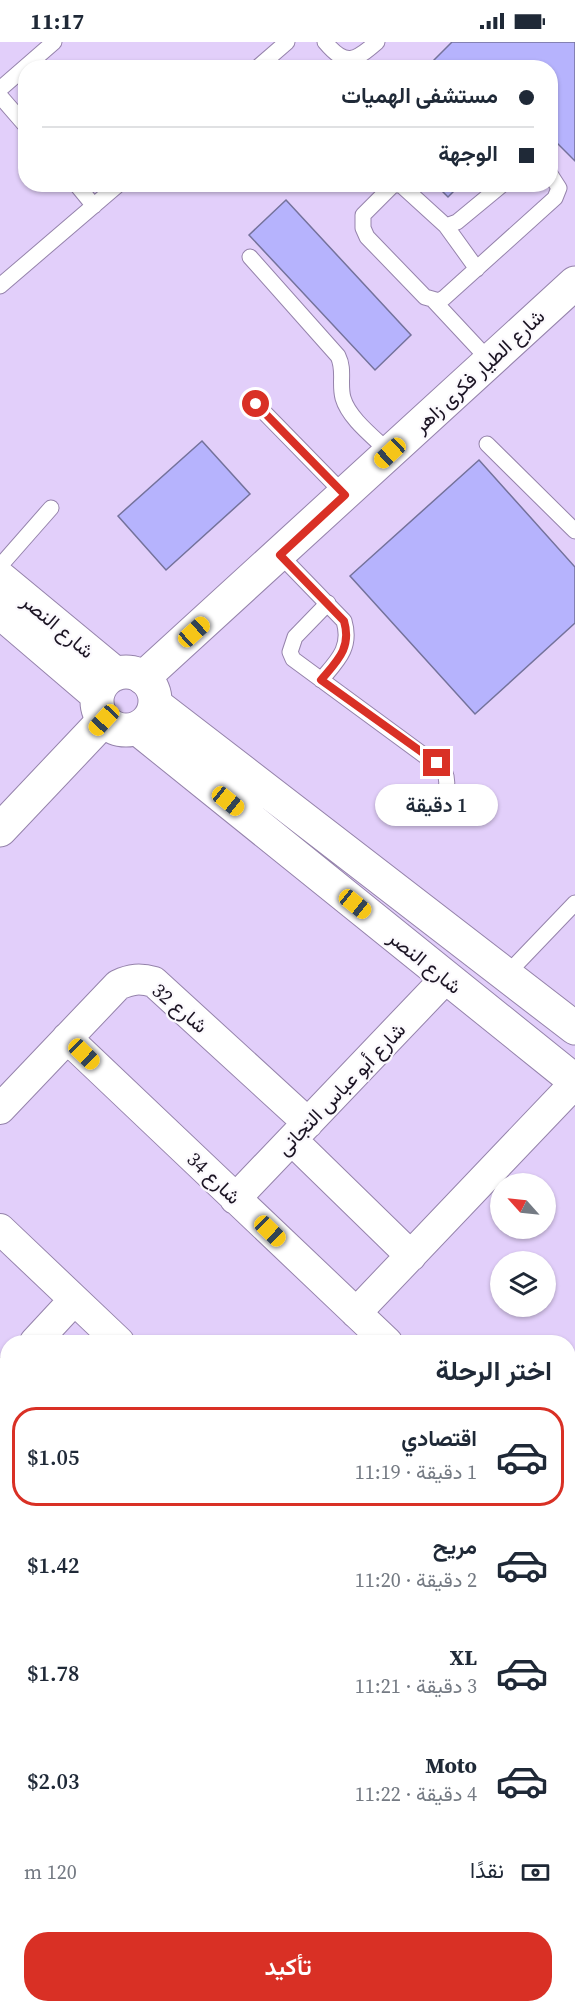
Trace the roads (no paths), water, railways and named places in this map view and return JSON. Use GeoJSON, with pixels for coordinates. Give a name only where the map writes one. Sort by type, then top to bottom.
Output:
{"type":"FeatureCollection","features":[{"type":"Feature","properties":{"kind":"main road","name":"شارع الطيار فكرى زاهر"},"geometry":{"type":"LineString","coordinates":[[0,830],[125,700],[575,283]]}},
{"type":"Feature","properties":{"kind":"main road","name":"شارع النصر"},"geometry":{"type":"LineString","coordinates":[[0,578],[125,700],[446,978],[575,1082]]}},
{"type":"Feature","properties":{"kind":"main road","name":"شارع النصر"},"geometry":{"type":"LineString","coordinates":[[0,612],[125,700],[575,1028]]}},
{"type":"Feature","properties":{"kind":"street","name":"شارع أبو عباس التجانى"},"geometry":{"type":"LineString","coordinates":[[235,1199],[446,978]]}},
{"type":"Feature","properties":{"kind":"street","name":"شارع 32"},"geometry":{"type":"LineString","coordinates":[[0,1109],[118,985],[130,980],[142,979],[154,982],[300,1131],[411,1256]]}},
{"type":"Feature","properties":{"kind":"street","name":"شارع 34"},"geometry":{"type":"LineString","coordinates":[[67,1038],[380,1335]]}},
{"type":"Feature","properties":{"kind":"street"},"geometry":{"type":"LineString","coordinates":[[356,1313],[575,1082]]}},
{"type":"Feature","properties":{"kind":"street"},"geometry":{"type":"LineString","coordinates":[[0,1229],[112,1335]]}},
{"type":"Feature","properties":{"kind":"street"},"geometry":{"type":"LineString","coordinates":[[41,1335],[74,1300]]}},
{"type":"Feature","properties":{"kind":"lane"},"geometry":{"type":"LineString","coordinates":[[33,60],[54,42]]}},
{"type":"Feature","properties":{"kind":"lane"},"geometry":{"type":"LineString","coordinates":[[266,60],[287,42]]}},
{"type":"Feature","properties":{"kind":"lane"},"geometry":{"type":"LineString","coordinates":[[326,42],[336,54],[344,59],[353,59],[362,56],[377,42]]}},
{"type":"Feature","properties":{"kind":"lane"},"geometry":{"type":"LineString","coordinates":[[0,89],[18,73]]}},
{"type":"Feature","properties":{"kind":"lane"},"geometry":{"type":"LineString","coordinates":[[0,96],[18,117]]}},
{"type":"Feature","properties":{"kind":"lane"},"geometry":{"type":"LineString","coordinates":[[83,192],[94,206]]}},
{"type":"Feature","properties":{"kind":"lane"},"geometry":{"type":"LineString","coordinates":[[0,286],[110,192]]}},
{"type":"Feature","properties":{"kind":"lane"},"geometry":{"type":"LineString","coordinates":[[386,192],[363,215],[363,228],[367,237],[425,297],[434,301],[490,361]]}},
{"type":"Feature","properties":{"kind":"lane"},"geometry":{"type":"LineString","coordinates":[[409,192],[446,226],[477,268]]}},
{"type":"Feature","properties":{"kind":"lane"},"geometry":{"type":"LineString","coordinates":[[446,226],[457,222],[493,192]]}},
{"type":"Feature","properties":{"kind":"lane"},"geometry":{"type":"LineString","coordinates":[[434,301],[444,298],[555,198],[556,192]]}},
{"type":"Feature","properties":{"kind":"lane"},"geometry":{"type":"LineString","coordinates":[[250,257],[338,356],[342,364],[343,398],[350,410],[390,453]]}},
{"type":"Feature","properties":{"kind":"lane"},"geometry":{"type":"LineString","coordinates":[[256,404],[345,495]]}},
{"type":"Feature","properties":{"kind":"lane"},"geometry":{"type":"LineString","coordinates":[[488,444],[575,531]]}},
{"type":"Feature","properties":{"kind":"lane"},"geometry":{"type":"LineString","coordinates":[[0,566],[51,508]]}},
{"type":"Feature","properties":{"kind":"lane"},"geometry":{"type":"LineString","coordinates":[[280,555],[344,621],[348,633],[346,646],[341,656],[321,680]]}},
{"type":"Feature","properties":{"kind":"lane"},"geometry":{"type":"LineString","coordinates":[[328,603],[295,637],[290,652],[293,659],[444,770],[448,779],[447,789],[444,798],[429,815]]}},
{"type":"Feature","properties":{"kind":"lane"},"geometry":{"type":"LineString","coordinates":[[505,976],[575,903]]}}]}
